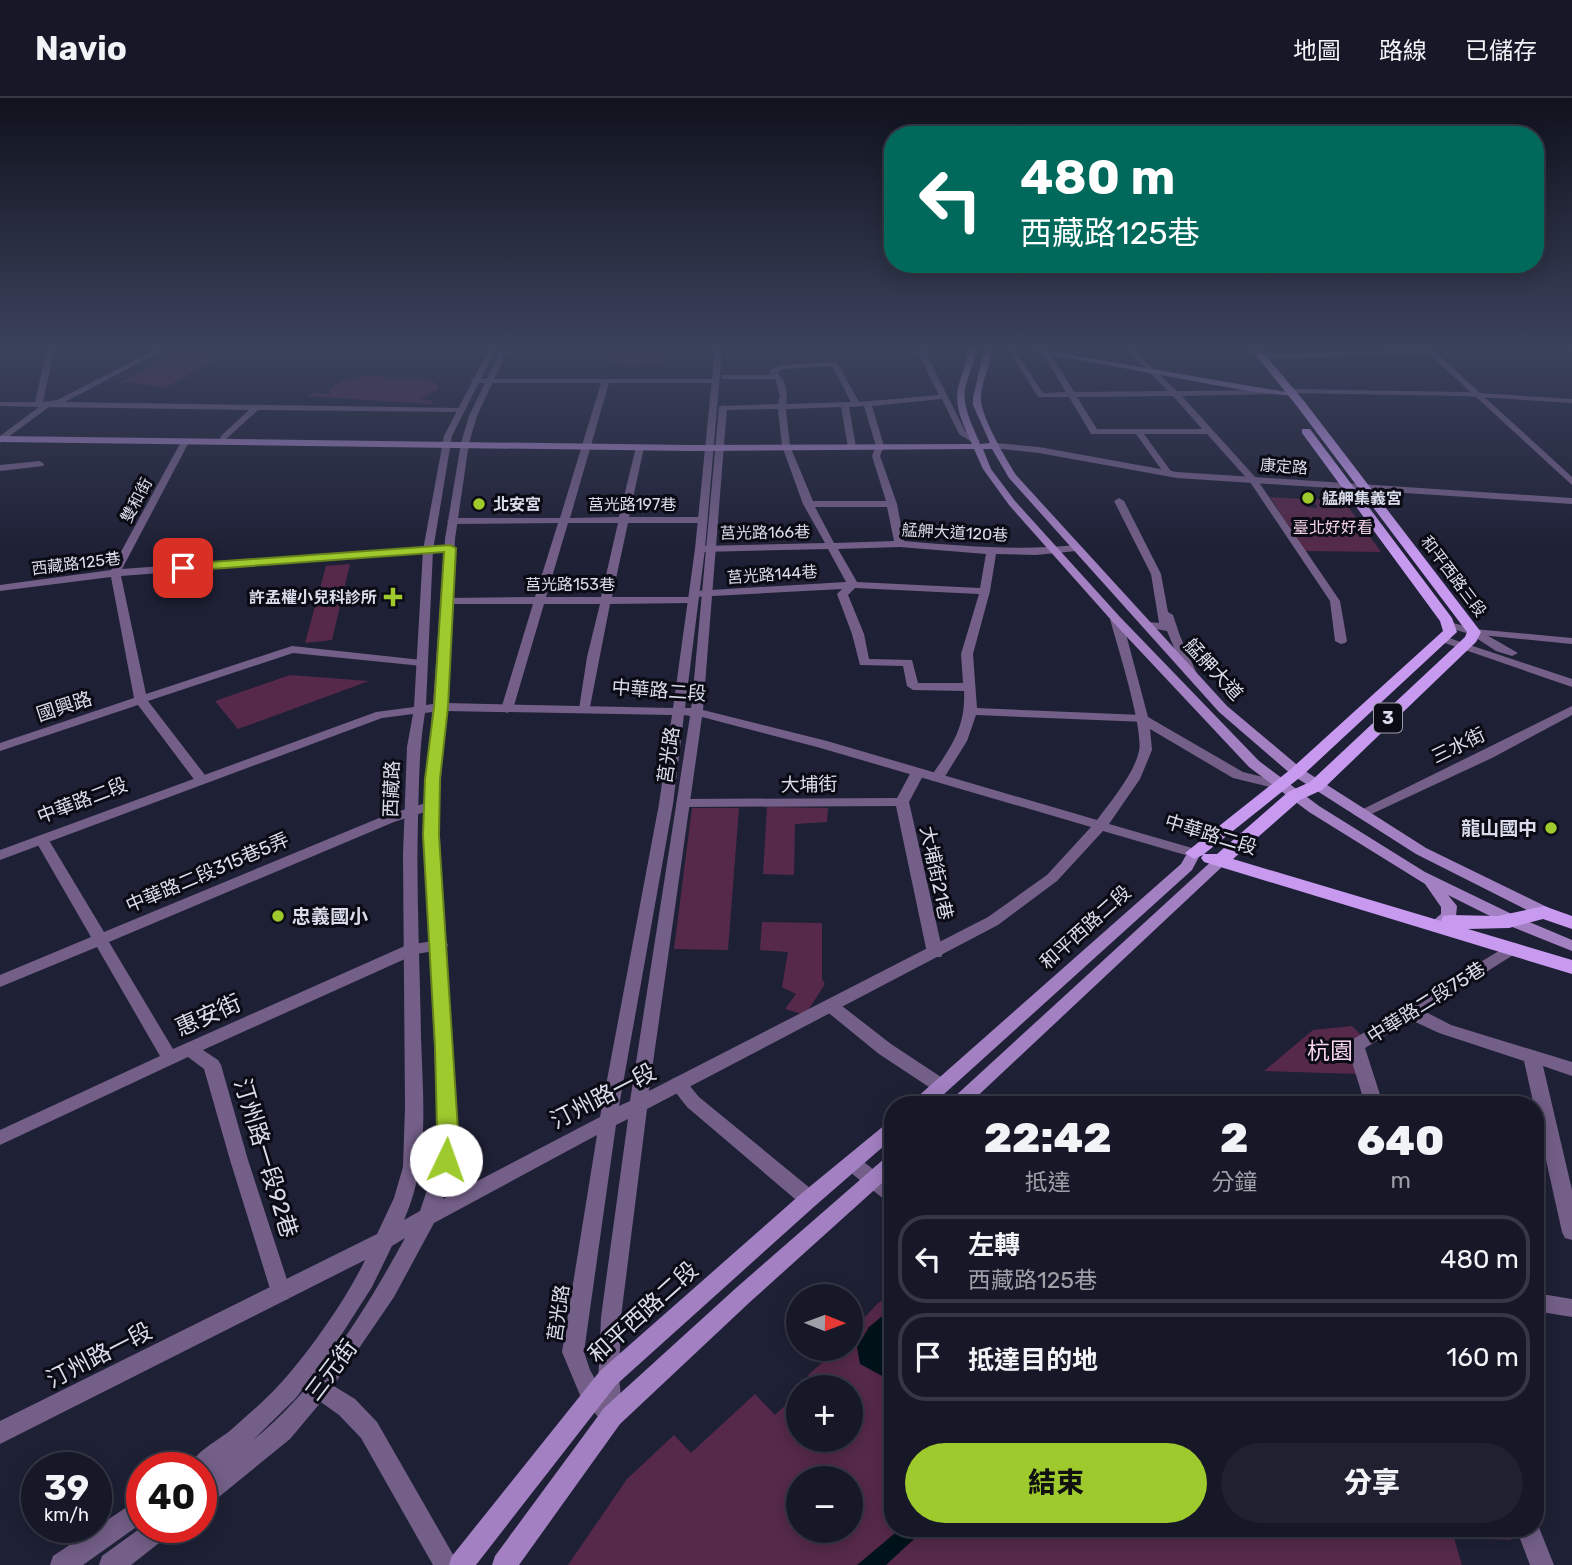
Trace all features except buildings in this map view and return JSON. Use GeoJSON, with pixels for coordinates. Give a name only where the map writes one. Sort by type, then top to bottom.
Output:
{"type":"FeatureCollection","features":[{"type":"Feature","properties":{"kind":"main road","name":"艋舺大道"},"geometry":{"type":"LineString","coordinates":[[965,417],[983,464],[1012,503],[1254,764],[1294,796],[1420,875],[1515,922]]}},
{"type":"Feature","properties":{"kind":"main road","name":"艋舺大道"},"geometry":{"type":"LineString","coordinates":[[984,417],[995,446],[1018,483],[1223,709],[1315,786],[1421,851],[1544,912]]}},
{"type":"Feature","properties":{"kind":"main road","name":"和平西路三段"},"geometry":{"type":"LineString","coordinates":[[1295,417],[1447,632]]}},
{"type":"Feature","properties":{"kind":"main road","name":"和平西路三段"},"geometry":{"type":"LineString","coordinates":[[1294,796],[1315,786],[1464,646],[1474,632],[1311,417]]}},
{"type":"Feature","properties":{"kind":"main road"},"geometry":{"type":"LineString","coordinates":[[2,437],[687,443],[716,447]]}},
{"type":"Feature","properties":{"kind":"main road"},"geometry":{"type":"LineString","coordinates":[[2,437],[185,442],[446,442]]}},
{"type":"Feature","properties":{"kind":"main road"},"geometry":{"type":"LineString","coordinates":[[586,444],[640,447],[995,446]]}},
{"type":"Feature","properties":{"kind":"main road","name":"3"},"geometry":{"type":"LineString","coordinates":[[1278,785],[1297,772],[1447,632]]}},
{"type":"Feature","properties":{"kind":"main road","name":"和平西路二段"},"geometry":{"type":"LineString","coordinates":[[930,1096],[1187,867],[1194,853],[1278,785]]}},
{"type":"Feature","properties":{"kind":"main road","name":"3"},"geometry":{"type":"LineString","coordinates":[[1220,861],[1294,796]]}},
{"type":"Feature","properties":{"kind":"main road","name":"中華路二段"},"geometry":{"type":"LineString","coordinates":[[1194,853],[1572,967]]}},
{"type":"Feature","properties":{"kind":"main road"},"geometry":{"type":"LineString","coordinates":[[967,1096],[1220,861]]}},
{"type":"Feature","properties":{"kind":"main road"},"geometry":{"type":"LineString","coordinates":[[1420,875],[1446,900],[1449,912],[1442,920]]}},
{"type":"Feature","properties":{"kind":"main road"},"geometry":{"type":"LineString","coordinates":[[1544,912],[1572,923]]}},
{"type":"Feature","properties":{"kind":"main road","name":"中華路二段"},"geometry":{"type":"LineString","coordinates":[[1397,913],[1478,924],[1515,922],[1544,912]]}},
{"type":"Feature","properties":{"kind":"main road","name":"中華路二段"},"geometry":{"type":"LineString","coordinates":[[1515,922],[1572,946]]}},
{"type":"Feature","properties":{"kind":"main road","name":"和平西路二段"},"geometry":{"type":"LineString","coordinates":[[461,1565],[608,1378],[809,1199],[884,1136]]}},
{"type":"Feature","properties":{"kind":"main road"},"geometry":{"type":"LineString","coordinates":[[504,1565],[612,1416],[884,1169]]}},
{"type":"Feature","properties":{"kind":"street"},"geometry":{"type":"LineString","coordinates":[[2,437],[29,417]]}},
{"type":"Feature","properties":{"kind":"street"},"geometry":{"type":"LineString","coordinates":[[224,438],[245,417]]}},
{"type":"Feature","properties":{"kind":"street","name":"西藏路"},"geometry":{"type":"LineString","coordinates":[[385,1239],[404,1198],[412,1167],[413,747],[421,709],[428,550],[446,442],[458,417]]}},
{"type":"Feature","properties":{"kind":"street"},"geometry":{"type":"LineString","coordinates":[[428,1215],[446,1160],[447,1130],[440,945],[431,835],[432,805],[452,521],[465,443],[475,417]]}},
{"type":"Feature","properties":{"kind":"street"},"geometry":{"type":"LineString","coordinates":[[507,709],[594,417]]}},
{"type":"Feature","properties":{"kind":"street","name":"莒光路"},"geometry":{"type":"LineString","coordinates":[[612,1416],[608,1378],[611,1317],[638,1106],[682,803],[693,597],[706,549],[718,417]]}},
{"type":"Feature","properties":{"kind":"street","name":"莒光路"},"geometry":{"type":"LineString","coordinates":[[612,1416],[591,1397],[579,1374],[573,1352],[608,1120],[666,804],[688,711],[708,594],[703,520],[721,417]]}},
{"type":"Feature","properties":{"kind":"street"},"geometry":{"type":"LineString","coordinates":[[784,417],[786,446],[808,504],[853,585],[842,594],[844,606],[858,634],[864,663],[908,662],[913,686],[968,687]]}},
{"type":"Feature","properties":{"kind":"street"},"geometry":{"type":"LineString","coordinates":[[847,417],[852,447]]}},
{"type":"Feature","properties":{"kind":"street"},"geometry":{"type":"LineString","coordinates":[[871,417],[880,446],[876,456],[892,504],[900,544]]}},
{"type":"Feature","properties":{"kind":"street","name":"艋舺大道"},"geometry":{"type":"LineString","coordinates":[[955,417],[962,432],[976,444]]}},
{"type":"Feature","properties":{"kind":"street"},"geometry":{"type":"LineString","coordinates":[[1086,417],[1094,432],[1209,431]]}},
{"type":"Feature","properties":{"kind":"street"},"geometry":{"type":"LineString","coordinates":[[1197,417],[1253,480],[1335,601],[1342,641]]}},
{"type":"Feature","properties":{"kind":"street"},"geometry":{"type":"LineString","coordinates":[[1503,417],[1572,482]]}},
{"type":"Feature","properties":{"kind":"street"},"geometry":{"type":"LineString","coordinates":[[1138,431],[1169,474]]}},
{"type":"Feature","properties":{"kind":"street","name":"雙和街"},"geometry":{"type":"LineString","coordinates":[[115,573],[185,442]]}},
{"type":"Feature","properties":{"kind":"street","name":"康定路"},"geometry":{"type":"LineString","coordinates":[[995,446],[1039,450],[1169,474],[1572,501]]}},
{"type":"Feature","properties":{"kind":"street"},"geometry":{"type":"LineString","coordinates":[[585,709],[640,447]]}},
{"type":"Feature","properties":{"kind":"street"},"geometry":{"type":"LineString","coordinates":[[0,468],[40,464]]}},
{"type":"Feature","properties":{"kind":"street"},"geometry":{"type":"LineString","coordinates":[[1119,501],[1156,574],[1165,628],[1149,625]]}},
{"type":"Feature","properties":{"kind":"street"},"geometry":{"type":"LineString","coordinates":[[808,504],[892,504]]}},
{"type":"Feature","properties":{"kind":"street","name":"莒光路197巷"},"geometry":{"type":"LineString","coordinates":[[452,521],[703,520]]}},
{"type":"Feature","properties":{"kind":"street","name":"艋舺大道120巷"},"geometry":{"type":"LineString","coordinates":[[831,547],[900,544],[991,551],[1076,548]]}},
{"type":"Feature","properties":{"kind":"street","name":"莒光路166巷"},"geometry":{"type":"LineString","coordinates":[[706,549],[831,547]]}},
{"type":"Feature","properties":{"kind":"street","name":"西藏路125巷"},"geometry":{"type":"LineString","coordinates":[[0,589],[115,573],[450,548]]}},
{"type":"Feature","properties":{"kind":"street"},"geometry":{"type":"LineString","coordinates":[[937,778],[961,741],[971,711],[967,654],[985,591],[991,551]]}},
{"type":"Feature","properties":{"kind":"street"},"geometry":{"type":"LineString","coordinates":[[115,573],[141,701],[201,779]]}},
{"type":"Feature","properties":{"kind":"street","name":"莒光路144巷"},"geometry":{"type":"LineString","coordinates":[[693,597],[796,586],[853,585],[985,591]]}},
{"type":"Feature","properties":{"kind":"street","name":"莒光路153巷"},"geometry":{"type":"LineString","coordinates":[[447,601],[693,597]]}},
{"type":"Feature","properties":{"kind":"street"},"geometry":{"type":"LineString","coordinates":[[1162,605],[1191,675]]}},
{"type":"Feature","properties":{"kind":"street","name":"汀州路一段"},"geometry":{"type":"LineString","coordinates":[[0,1433],[385,1239],[608,1120],[935,953],[993,921],[1052,878],[1101,825],[1133,779],[1146,750],[1142,719],[1116,618]]}},
{"type":"Feature","properties":{"kind":"street"},"geometry":{"type":"LineString","coordinates":[[1447,632],[1572,641]]}},
{"type":"Feature","properties":{"kind":"street"},"geometry":{"type":"LineString","coordinates":[[1447,632],[1464,646],[1572,683]]}},
{"type":"Feature","properties":{"kind":"street"},"geometry":{"type":"LineString","coordinates":[[1474,632],[1500,649],[1572,674]]}},
{"type":"Feature","properties":{"kind":"street","name":"國興路"},"geometry":{"type":"LineString","coordinates":[[0,747],[292,649],[422,663]]}},
{"type":"Feature","properties":{"kind":"street","name":"中華路二段"},"geometry":{"type":"LineString","coordinates":[[0,855],[380,715],[441,707],[688,711],[822,744],[1194,853]]}},
{"type":"Feature","properties":{"kind":"street","name":"三水街"},"geometry":{"type":"LineString","coordinates":[[1360,814],[1487,755],[1572,710]]}},
{"type":"Feature","properties":{"kind":"street"},"geometry":{"type":"LineString","coordinates":[[971,711],[1142,719],[1238,775],[1278,785]]}},
{"type":"Feature","properties":{"kind":"street"},"geometry":{"type":"LineString","coordinates":[[902,802],[918,772]]}},
{"type":"Feature","properties":{"kind":"street","name":"大埔街"},"geometry":{"type":"LineString","coordinates":[[682,803],[902,802]]}},
{"type":"Feature","properties":{"kind":"street","name":"大埔街21巷"},"geometry":{"type":"LineString","coordinates":[[902,802],[935,953]]}},
{"type":"Feature","properties":{"kind":"street","name":"中華路二段315巷5弄"},"geometry":{"type":"LineString","coordinates":[[0,981],[388,819],[432,805]]}},
{"type":"Feature","properties":{"kind":"street"},"geometry":{"type":"LineString","coordinates":[[42,840],[169,1057]]}},
{"type":"Feature","properties":{"kind":"street","name":"惠安街"},"geometry":{"type":"LineString","coordinates":[[0,1138],[169,1057],[413,949],[440,945]]}},
{"type":"Feature","properties":{"kind":"street","name":"中華路二段75巷"},"geometry":{"type":"LineString","coordinates":[[1372,1096],[1356,1046],[1512,948]]}},
{"type":"Feature","properties":{"kind":"street"},"geometry":{"type":"LineString","coordinates":[[831,1006],[885,1049],[941,1086]]}},
{"type":"Feature","properties":{"kind":"street"},"geometry":{"type":"LineString","coordinates":[[1412,1013],[1445,1029],[1572,1069]]}},
{"type":"Feature","properties":{"kind":"street","name":"汀州路一段92巷"},"geometry":{"type":"LineString","coordinates":[[189,1049],[212,1065],[281,1292]]}},
{"type":"Feature","properties":{"kind":"street"},"geometry":{"type":"LineString","coordinates":[[1532,1056],[1541,1096]]}},
{"type":"Feature","properties":{"kind":"street"},"geometry":{"type":"LineString","coordinates":[[678,1084],[693,1102],[809,1199]]}},
{"type":"Feature","properties":{"kind":"street"},"geometry":{"type":"LineString","coordinates":[[1544,1109],[1572,1232]]}},
{"type":"Feature","properties":{"kind":"street"},"geometry":{"type":"LineString","coordinates":[[853,1164],[884,1188]]}},
{"type":"Feature","properties":{"kind":"street","name":"三元街"},"geometry":{"type":"LineString","coordinates":[[217,1484],[282,1431],[318,1388],[387,1290],[428,1215]]}},
{"type":"Feature","properties":{"kind":"street","name":"三元街"},"geometry":{"type":"LineString","coordinates":[[217,1455],[238,1439],[287,1392],[344,1315],[365,1281],[385,1239]]}},
{"type":"Feature","properties":{"kind":"street"},"geometry":{"type":"LineString","coordinates":[[1544,1303],[1572,1308]]}},
{"type":"Feature","properties":{"kind":"street"},"geometry":{"type":"LineString","coordinates":[[318,1388],[347,1407],[369,1430],[447,1565]]}},
{"type":"Feature","properties":{"kind":"street"},"geometry":{"type":"LineString","coordinates":[[62,1565],[126,1520]]}},
{"type":"Feature","properties":{"kind":"street"},"geometry":{"type":"LineString","coordinates":[[1531,1537],[1542,1565]]}},
{"type":"Feature","properties":{"kind":"street"},"geometry":{"type":"LineString","coordinates":[[111,1565],[140,1543]]}},
{"type":"Feature","properties":{"kind":"green space","name":"臺北好好看"},"geometry":{"type":"Polygon","coordinates":[[[1270,497],[1303,499],[1306,507],[1317,508],[1314,499],[1344,501],[1381,552],[1305,551],[1270,497]]]}},
{"type":"Feature","properties":{"kind":"green space"},"geometry":{"type":"Polygon","coordinates":[[[350,564],[332,640],[305,643],[326,566],[350,564]]]}},
{"type":"Feature","properties":{"kind":"green space"},"geometry":{"type":"Polygon","coordinates":[[[290,675],[369,681],[238,729],[215,701],[290,675]]]}},
{"type":"Feature","properties":{"kind":"green space"},"geometry":{"type":"Polygon","coordinates":[[[767,807],[828,808],[827,822],[795,824],[794,875],[763,874],[767,807]]]}},
{"type":"Feature","properties":{"kind":"green space"},"geometry":{"type":"Polygon","coordinates":[[[692,808],[739,808],[728,950],[674,949],[692,808]]]}},
{"type":"Feature","properties":{"kind":"green space"},"geometry":{"type":"Polygon","coordinates":[[[762,922],[822,923],[822,979],[825,984],[805,1015],[785,1009],[796,994],[782,987],[788,952],[760,950],[762,922]]]}},
{"type":"Feature","properties":{"kind":"green space","name":"杭園"},"geometry":{"type":"Polygon","coordinates":[[[1352,1026],[1364,1038],[1360,1074],[1264,1071],[1313,1030],[1352,1026]]]}},
{"type":"Feature","properties":{"kind":"green space"},"geometry":{"type":"Polygon","coordinates":[[[884,1300],[884,1537],[1510,1537],[1511,1540],[1454,1538],[1462,1565],[568,1565],[627,1479],[674,1435],[691,1453],[755,1394],[775,1415],[786,1404],[786,1452],[863,1452],[863,1375],[808,1375],[823,1362],[863,1362],[863,1319],[884,1300]]]}},
{"type":"Feature","properties":{"kind":"shaded area"},"geometry":{"type":"Polygon","coordinates":[[[884,1315],[884,1377],[860,1364],[863,1362],[863,1337],[869,1327],[884,1315]]]}},
{"type":"Feature","properties":{"kind":"shaded area"},"geometry":{"type":"Polygon","coordinates":[[[890,1537],[916,1537],[886,1565],[857,1565],[890,1537]]]}},
{"type":"Feature","properties":{"kind":"place","name":"艋舺集義宮"},"geometry":{"type":"Point","coordinates":[1308,498]}},
{"type":"Feature","properties":{"kind":"place","name":"北安宮"},"geometry":{"type":"Point","coordinates":[479,504]}},
{"type":"Feature","properties":{"kind":"place","name":"許孟權小兒科診所"},"geometry":{"type":"Point","coordinates":[393,597]}},
{"type":"Feature","properties":{"kind":"place","name":"龍山國中"},"geometry":{"type":"Point","coordinates":[1551,828]}},
{"type":"Feature","properties":{"kind":"place","name":"忠義國小"},"geometry":{"type":"Point","coordinates":[278,916]}},
{"type":"Feature","properties":{"kind":"route"},"geometry":{"type":"LineString","coordinates":[[183,568],[450,548],[431,835],[440,945],[446,1160]]}}]}
